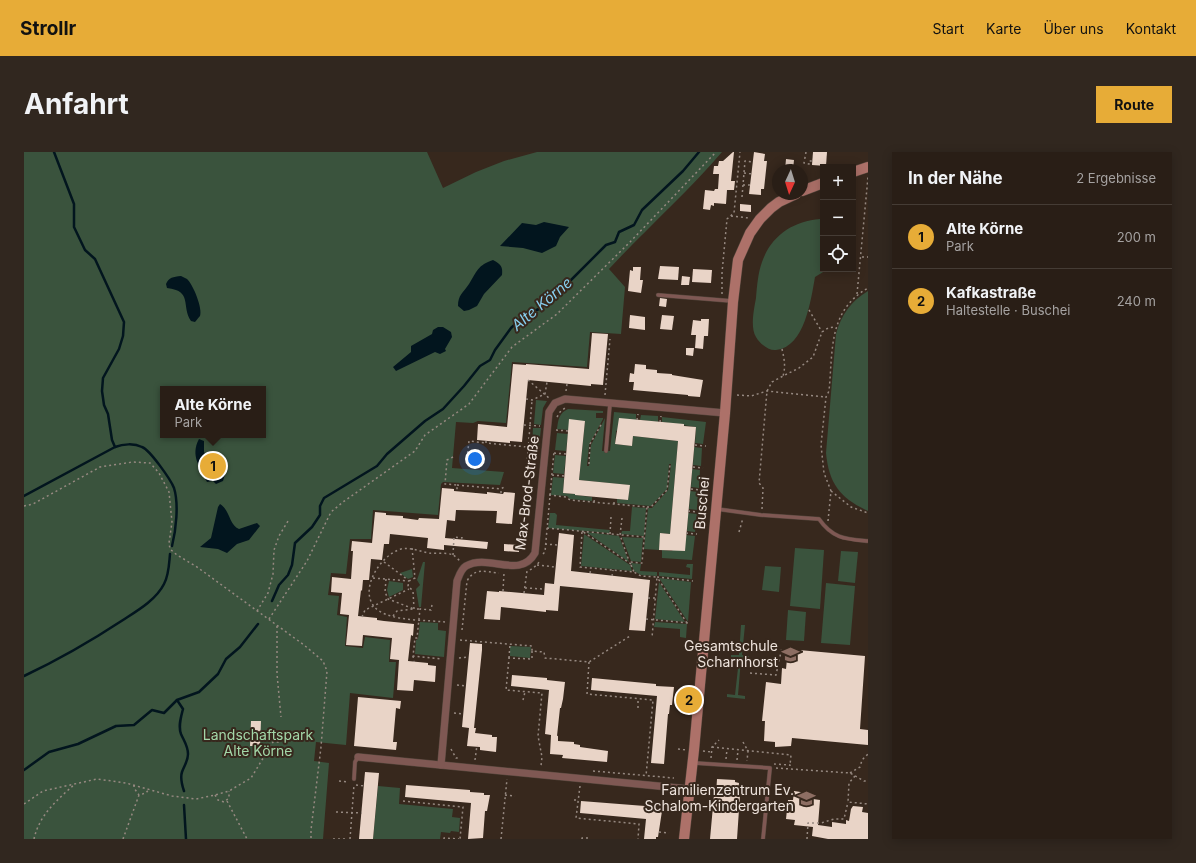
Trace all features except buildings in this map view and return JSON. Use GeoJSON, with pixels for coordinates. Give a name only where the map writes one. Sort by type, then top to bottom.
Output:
{"type":"FeatureCollection","features":[{"type":"Feature","properties":{"kind":"street"},"geometry":{"type":"LineString","coordinates":[[856,171],[868,167]]}},
{"type":"Feature","properties":{"kind":"street"},"geometry":{"type":"LineString","coordinates":[[808,189],[820,184]]}},
{"type":"Feature","properties":{"kind":"street","name":"Buschei"},"geometry":{"type":"LineString","coordinates":[[684,839],[693,763],[725,413],[733,302],[738,260],[750,233],[760,219],[771,208],[783,200]]}},
{"type":"Feature","properties":{"kind":"street"},"geometry":{"type":"LineString","coordinates":[[555,403],[565,399],[725,413]]}},
{"type":"Feature","properties":{"kind":"street","name":"Max-Brod-Straße"},"geometry":{"type":"LineString","coordinates":[[466,566],[476,563],[518,566],[526,564],[532,559],[535,553],[538,528],[549,412],[555,403]]}},
{"type":"Feature","properties":{"kind":"street"},"geometry":{"type":"LineString","coordinates":[[441,765],[457,581],[460,572],[466,566]]}},
{"type":"Feature","properties":{"kind":"street"},"geometry":{"type":"LineString","coordinates":[[358,757],[689,789]]}},
{"type":"Feature","properties":{"kind":"lane"},"geometry":{"type":"LineString","coordinates":[[658,295],[733,302]]}},
{"type":"Feature","properties":{"kind":"lane"},"geometry":{"type":"LineString","coordinates":[[606,451],[610,404]]}},
{"type":"Feature","properties":{"kind":"lane"},"geometry":{"type":"LineString","coordinates":[[716,509],[761,515],[819,519],[827,528],[841,538],[868,541]]}},
{"type":"Feature","properties":{"kind":"lane"},"geometry":{"type":"LineString","coordinates":[[354,779],[355,762],[358,757]]}},
{"type":"Feature","properties":{"kind":"lane"},"geometry":{"type":"LineString","coordinates":[[693,763],[770,768],[763,839]]}},
{"type":"Feature","properties":{"kind":"path"},"geometry":{"type":"LineString","coordinates":[[269,619],[307,561],[331,512],[415,451],[425,435],[469,404],[512,347],[557,314],[630,242],[716,152]]}},
{"type":"Feature","properties":{"kind":"path"},"geometry":{"type":"LineString","coordinates":[[722,294],[722,273],[727,220],[734,213],[740,152]]}},
{"type":"Feature","properties":{"kind":"path"},"geometry":{"type":"LineString","coordinates":[[806,152],[804,163],[809,164],[809,161],[813,161]]}},
{"type":"Feature","properties":{"kind":"path"},"geometry":{"type":"LineString","coordinates":[[736,194],[742,196],[745,161],[753,162]]}},
{"type":"Feature","properties":{"kind":"path"},"geometry":{"type":"LineString","coordinates":[[744,173],[752,174]]}},
{"type":"Feature","properties":{"kind":"path"},"geometry":{"type":"LineString","coordinates":[[857,294],[868,177]]}},
{"type":"Feature","properties":{"kind":"path"},"geometry":{"type":"LineString","coordinates":[[743,185],[751,186]]}},
{"type":"Feature","properties":{"kind":"path"},"geometry":{"type":"LineString","coordinates":[[731,216],[750,218]]}},
{"type":"Feature","properties":{"kind":"path"},"geometry":{"type":"LineString","coordinates":[[861,257],[868,257]]}},
{"type":"Feature","properties":{"kind":"path"},"geometry":{"type":"LineString","coordinates":[[827,528],[831,491],[821,460],[821,445],[826,397],[829,391],[835,327],[848,304],[857,294],[868,288]]}},
{"type":"Feature","properties":{"kind":"path"},"geometry":{"type":"LineString","coordinates":[[809,310],[822,332]]}},
{"type":"Feature","properties":{"kind":"path"},"geometry":{"type":"LineString","coordinates":[[761,515],[763,488],[759,483],[767,391],[772,382],[799,368],[813,357],[822,332],[828,328],[835,327]]}},
{"type":"Feature","properties":{"kind":"path"},"geometry":{"type":"LineString","coordinates":[[782,349],[785,370],[783,376]]}},
{"type":"Feature","properties":{"kind":"path"},"geometry":{"type":"LineString","coordinates":[[528,380],[555,403]]}},
{"type":"Feature","properties":{"kind":"path"},"geometry":{"type":"LineString","coordinates":[[545,394],[547,382]]}},
{"type":"Feature","properties":{"kind":"path"},"geometry":{"type":"LineString","coordinates":[[737,395],[751,396],[767,391],[826,397]]}},
{"type":"Feature","properties":{"kind":"path"},"geometry":{"type":"LineString","coordinates":[[526,399],[532,400],[545,394]]}},
{"type":"Feature","properties":{"kind":"path"},"geometry":{"type":"LineString","coordinates":[[527,464],[532,400]]}},
{"type":"Feature","properties":{"kind":"path"},"geometry":{"type":"LineString","coordinates":[[557,418],[560,412],[566,407]]}},
{"type":"Feature","properties":{"kind":"path"},"geometry":{"type":"LineString","coordinates":[[637,420],[638,414]]}},
{"type":"Feature","properties":{"kind":"path"},"geometry":{"type":"LineString","coordinates":[[660,422],[661,416]]}},
{"type":"Feature","properties":{"kind":"path"},"geometry":{"type":"LineString","coordinates":[[524,424],[548,427]]}},
{"type":"Feature","properties":{"kind":"path"},"geometry":{"type":"LineString","coordinates":[[556,424],[556,430],[568,431]]}},
{"type":"Feature","properties":{"kind":"path"},"geometry":{"type":"LineString","coordinates":[[467,458],[469,442],[486,442],[545,448]]}},
{"type":"Feature","properties":{"kind":"path"},"geometry":{"type":"LineString","coordinates":[[542,555],[545,552],[554,445]]}},
{"type":"Feature","properties":{"kind":"path"},"geometry":{"type":"LineString","coordinates":[[695,445],[706,446]]}},
{"type":"Feature","properties":{"kind":"path"},"geometry":{"type":"LineString","coordinates":[[554,453],[566,454]]}},
{"type":"Feature","properties":{"kind":"path"},"geometry":{"type":"LineString","coordinates":[[589,456],[589,464]]}},
{"type":"Feature","properties":{"kind":"path"},"geometry":{"type":"LineString","coordinates":[[453,457],[447,460],[445,484],[501,489],[504,487]]}},
{"type":"Feature","properties":{"kind":"path"},"geometry":{"type":"LineString","coordinates":[[24,506],[33,504],[100,467],[133,462],[150,463],[159,472],[169,492],[172,522],[169,543],[170,549],[269,619],[304,645],[322,661],[327,671],[321,747],[311,839]]}},
{"type":"Feature","properties":{"kind":"path"},"geometry":{"type":"LineString","coordinates":[[541,494],[566,497],[570,500],[651,507],[667,490],[670,465]]}},
{"type":"Feature","properties":{"kind":"path"},"geometry":{"type":"LineString","coordinates":[[693,467],[703,468]]}},
{"type":"Feature","properties":{"kind":"path"},"geometry":{"type":"LineString","coordinates":[[552,475],[564,476]]}},
{"type":"Feature","properties":{"kind":"path"},"geometry":{"type":"LineString","coordinates":[[456,491],[457,485]]}},
{"type":"Feature","properties":{"kind":"path"},"geometry":{"type":"LineString","coordinates":[[501,489],[501,494]]}},
{"type":"Feature","properties":{"kind":"path"},"geometry":{"type":"LineString","coordinates":[[691,489],[701,490]]}},
{"type":"Feature","properties":{"kind":"path"},"geometry":{"type":"LineString","coordinates":[[831,491],[851,506],[868,513]]}},
{"type":"Feature","properties":{"kind":"path"},"geometry":{"type":"LineString","coordinates":[[594,502],[595,497]]}},
{"type":"Feature","properties":{"kind":"path"},"geometry":{"type":"LineString","coordinates":[[614,499],[614,504]]}},
{"type":"Feature","properties":{"kind":"path"},"geometry":{"type":"LineString","coordinates":[[582,531],[630,563],[642,563],[647,507]]}},
{"type":"Feature","properties":{"kind":"path"},"geometry":{"type":"LineString","coordinates":[[688,511],[699,512]]}},
{"type":"Feature","properties":{"kind":"path"},"geometry":{"type":"LineString","coordinates":[[739,532],[742,519],[747,513]]}},
{"type":"Feature","properties":{"kind":"path"},"geometry":{"type":"LineString","coordinates":[[610,534],[611,517]]}},
{"type":"Feature","properties":{"kind":"path"},"geometry":{"type":"LineString","coordinates":[[622,518],[620,535],[634,572]]}},
{"type":"Feature","properties":{"kind":"path"},"geometry":{"type":"LineString","coordinates":[[257,611],[268,593],[273,574],[274,550],[279,536],[288,521]]}},
{"type":"Feature","properties":{"kind":"path"},"geometry":{"type":"LineString","coordinates":[[538,528],[644,537]]}},
{"type":"Feature","properties":{"kind":"path"},"geometry":{"type":"LineString","coordinates":[[582,531],[580,567],[634,572],[641,576],[693,581]]}},
{"type":"Feature","properties":{"kind":"path"},"geometry":{"type":"LineString","coordinates":[[686,533],[697,534]]}},
{"type":"Feature","properties":{"kind":"path"},"geometry":{"type":"LineString","coordinates":[[453,555],[454,537],[462,538],[462,535]]}},
{"type":"Feature","properties":{"kind":"path"},"geometry":{"type":"LineString","coordinates":[[545,544],[557,545]]}},
{"type":"Feature","properties":{"kind":"path"},"geometry":{"type":"LineString","coordinates":[[453,623],[383,614],[373,606],[370,599],[369,587],[375,570],[388,557],[400,550],[412,548],[428,553],[453,555],[466,566]]}},
{"type":"Feature","properties":{"kind":"path"},"geometry":{"type":"LineString","coordinates":[[372,578],[409,582],[415,578],[412,548]]}},
{"type":"Feature","properties":{"kind":"path"},"geometry":{"type":"LineString","coordinates":[[538,565],[540,560]]}},
{"type":"Feature","properties":{"kind":"path"},"geometry":{"type":"LineString","coordinates":[[383,562],[409,582],[408,586],[413,591],[414,609]]}},
{"type":"Feature","properties":{"kind":"path"},"geometry":{"type":"LineString","coordinates":[[521,572],[527,571],[538,565],[555,567]]}},
{"type":"Feature","properties":{"kind":"path"},"geometry":{"type":"LineString","coordinates":[[590,573],[591,568]]}},
{"type":"Feature","properties":{"kind":"path"},"geometry":{"type":"LineString","coordinates":[[612,576],[613,570]]}},
{"type":"Feature","properties":{"kind":"path"},"geometry":{"type":"LineString","coordinates":[[461,633],[466,581],[470,575],[480,571],[504,573],[503,591]]}},
{"type":"Feature","properties":{"kind":"path"},"geometry":{"type":"LineString","coordinates":[[524,593],[527,571]]}},
{"type":"Feature","properties":{"kind":"path"},"geometry":{"type":"LineString","coordinates":[[652,638],[657,577]]}},
{"type":"Feature","properties":{"kind":"path"},"geometry":{"type":"LineString","coordinates":[[646,619],[688,623],[657,577]]}},
{"type":"Feature","properties":{"kind":"path"},"geometry":{"type":"LineString","coordinates":[[386,579],[385,592],[388,599],[414,609]]}},
{"type":"Feature","properties":{"kind":"path"},"geometry":{"type":"LineString","coordinates":[[362,617],[365,610],[409,588]]}},
{"type":"Feature","properties":{"kind":"path"},"geometry":{"type":"LineString","coordinates":[[525,588],[544,589]]}},
{"type":"Feature","properties":{"kind":"path"},"geometry":{"type":"LineString","coordinates":[[648,598],[656,598]]}},
{"type":"Feature","properties":{"kind":"path"},"geometry":{"type":"LineString","coordinates":[[393,616],[397,611],[414,609],[432,610],[432,605]]}},
{"type":"Feature","properties":{"kind":"path"},"geometry":{"type":"LineString","coordinates":[[414,662],[413,656],[415,638],[417,638],[420,609]]}},
{"type":"Feature","properties":{"kind":"path"},"geometry":{"type":"LineString","coordinates":[[277,626],[277,674],[281,717]]}},
{"type":"Feature","properties":{"kind":"path"},"geometry":{"type":"LineString","coordinates":[[532,651],[544,652],[545,658],[589,662],[630,636]]}},
{"type":"Feature","properties":{"kind":"path"},"geometry":{"type":"LineString","coordinates":[[452,639],[532,646],[532,659],[509,658]]}},
{"type":"Feature","properties":{"kind":"path"},"geometry":{"type":"LineString","coordinates":[[460,646],[461,640]]}},
{"type":"Feature","properties":{"kind":"path"},"geometry":{"type":"LineString","coordinates":[[510,644],[506,690],[542,693],[538,736],[542,757],[541,766]]}},
{"type":"Feature","properties":{"kind":"path"},"geometry":{"type":"LineString","coordinates":[[750,673],[776,676],[782,647]]}},
{"type":"Feature","properties":{"kind":"path"},"geometry":{"type":"LineString","coordinates":[[413,656],[450,660]]}},
{"type":"Feature","properties":{"kind":"path"},"geometry":{"type":"LineString","coordinates":[[458,664],[459,658],[468,657]]}},
{"type":"Feature","properties":{"kind":"path"},"geometry":{"type":"LineString","coordinates":[[589,662],[587,694],[653,700],[646,776]]}},
{"type":"Feature","properties":{"kind":"path"},"geometry":{"type":"LineString","coordinates":[[457,685],[466,686]]}},
{"type":"Feature","properties":{"kind":"path"},"geometry":{"type":"LineString","coordinates":[[523,700],[525,692]]}},
{"type":"Feature","properties":{"kind":"path"},"geometry":{"type":"LineString","coordinates":[[638,698],[638,708]]}},
{"type":"Feature","properties":{"kind":"path"},"geometry":{"type":"LineString","coordinates":[[454,713],[463,714]]}},
{"type":"Feature","properties":{"kind":"path"},"geometry":{"type":"LineString","coordinates":[[711,758],[712,747],[719,740]]}},
{"type":"Feature","properties":{"kind":"path"},"geometry":{"type":"LineString","coordinates":[[24,804],[43,790],[76,782],[97,779],[149,788],[172,796],[196,799],[229,792],[251,778],[273,742],[281,742]]}},
{"type":"Feature","properties":{"kind":"path"},"geometry":{"type":"LineString","coordinates":[[451,742],[451,750],[456,758],[463,759]]}},
{"type":"Feature","properties":{"kind":"path"},"geometry":{"type":"LineString","coordinates":[[727,749],[726,759],[747,762],[748,751],[743,742]]}},
{"type":"Feature","properties":{"kind":"path"},"geometry":{"type":"LineString","coordinates":[[469,759],[476,760],[476,745]]}},
{"type":"Feature","properties":{"kind":"path"},"geometry":{"type":"LineString","coordinates":[[712,747],[791,755],[790,769]]}},
{"type":"Feature","properties":{"kind":"path"},"geometry":{"type":"LineString","coordinates":[[737,760],[738,750]]}},
{"type":"Feature","properties":{"kind":"path"},"geometry":{"type":"LineString","coordinates":[[770,768],[850,772],[860,767],[862,760],[868,754]]}},
{"type":"Feature","properties":{"kind":"path"},"geometry":{"type":"LineString","coordinates":[[769,763],[790,765]]}},
{"type":"Feature","properties":{"kind":"path"},"geometry":{"type":"LineString","coordinates":[[501,839],[507,771]]}},
{"type":"Feature","properties":{"kind":"path"},"geometry":{"type":"LineString","coordinates":[[593,771],[674,778]]}},
{"type":"Feature","properties":{"kind":"path"},"geometry":{"type":"LineString","coordinates":[[850,772],[864,781],[868,781]]}},
{"type":"Feature","properties":{"kind":"path"},"geometry":{"type":"LineString","coordinates":[[806,839],[808,823],[821,823],[834,819],[844,819],[848,802],[849,783],[855,776]]}},
{"type":"Feature","properties":{"kind":"path"},"geometry":{"type":"LineString","coordinates":[[580,778],[576,818],[639,824],[638,839]]}},
{"type":"Feature","properties":{"kind":"path"},"geometry":{"type":"LineString","coordinates":[[339,781],[354,782],[354,785],[364,786]]}},
{"type":"Feature","properties":{"kind":"path"},"geometry":{"type":"LineString","coordinates":[[34,839],[35,833],[47,810],[76,782]]}},
{"type":"Feature","properties":{"kind":"path"},"geometry":{"type":"LineString","coordinates":[[134,785],[134,788],[139,794]]}},
{"type":"Feature","properties":{"kind":"path"},"geometry":{"type":"LineString","coordinates":[[350,839],[354,785]]}},
{"type":"Feature","properties":{"kind":"path"},"geometry":{"type":"LineString","coordinates":[[139,794],[146,793],[149,788]]}},
{"type":"Feature","properties":{"kind":"path"},"geometry":{"type":"LineString","coordinates":[[226,801],[230,796],[229,792]]}},
{"type":"Feature","properties":{"kind":"path"},"geometry":{"type":"LineString","coordinates":[[123,839],[139,794]]}},
{"type":"Feature","properties":{"kind":"path"},"geometry":{"type":"LineString","coordinates":[[215,795],[221,801],[226,801]]}},
{"type":"Feature","properties":{"kind":"path"},"geometry":{"type":"LineString","coordinates":[[505,796],[514,796]]}},
{"type":"Feature","properties":{"kind":"path"},"geometry":{"type":"LineString","coordinates":[[226,801],[246,839]]}},
{"type":"Feature","properties":{"kind":"path"},"geometry":{"type":"LineString","coordinates":[[404,801],[463,807],[459,839],[444,839]]}},
{"type":"Feature","properties":{"kind":"path"},"geometry":{"type":"LineString","coordinates":[[848,802],[868,804]]}},
{"type":"Feature","properties":{"kind":"path"},"geometry":{"type":"LineString","coordinates":[[336,812],[362,813]]}},
{"type":"Feature","properties":{"kind":"path"},"geometry":{"type":"LineString","coordinates":[[659,832],[670,832]]}},
{"type":"Feature","properties":{"kind":"path"},"geometry":{"type":"LineString","coordinates":[[582,839],[591,838]]}},
{"type":"Feature","properties":{"kind":"path"},"geometry":{"type":"LineString","coordinates":[[333,839],[345,839]]}},
{"type":"Feature","properties":{"kind":"green space","name":"Alte Körne"},"geometry":{"type":"Polygon","coordinates":[[[24,152],[427,152],[443,188],[476,172],[504,161],[537,152],[722,152],[695,182],[609,269],[625,287],[621,334],[590,332],[587,367],[512,362],[506,423],[478,421],[473,423],[456,422],[452,468],[504,472],[500,485],[443,482],[441,484],[438,515],[373,510],[371,539],[350,539],[346,574],[331,573],[328,595],[339,596],[337,615],[347,617],[345,646],[363,648],[365,637],[390,640],[389,662],[396,662],[393,698],[350,693],[346,745],[316,742],[314,761],[329,763],[323,839],[24,839],[24,152]]]}},
{"type":"Feature","properties":{"kind":"green space"},"geometry":{"type":"Polygon","coordinates":[[[820,219],[820,272],[823,272],[815,277],[809,309],[800,331],[794,340],[786,347],[773,350],[758,340],[753,329],[758,280],[762,262],[766,253],[777,237],[792,227],[810,220],[820,219]]]}},
{"type":"Feature","properties":{"kind":"green space"},"geometry":{"type":"Polygon","coordinates":[[[868,291],[868,511],[850,501],[838,489],[833,482],[830,473],[826,453],[836,334],[838,327],[848,309],[857,299],[868,291]]]}},
{"type":"Feature","properties":{"kind":"green space"},"geometry":{"type":"Polygon","coordinates":[[[536,400],[547,401],[543,408],[541,425],[534,424],[536,400]]]}},
{"type":"Feature","properties":{"kind":"green space"},"geometry":{"type":"Polygon","coordinates":[[[568,409],[603,411],[603,413],[596,413],[596,418],[603,419],[589,445],[587,466],[589,466],[591,445],[605,418],[602,451],[610,451],[614,412],[636,414],[636,420],[616,431],[615,444],[632,446],[633,436],[678,441],[670,534],[661,533],[659,550],[644,549],[648,508],[652,508],[668,490],[671,464],[669,464],[667,489],[651,506],[617,503],[617,499],[628,500],[629,485],[579,480],[585,421],[568,430],[557,429],[560,417],[568,409]]]}},
{"type":"Feature","properties":{"kind":"green space"},"geometry":{"type":"Polygon","coordinates":[[[641,415],[658,416],[658,422],[640,420],[641,415]]]}},
{"type":"Feature","properties":{"kind":"green space"},"geometry":{"type":"Polygon","coordinates":[[[662,417],[706,422],[703,444],[695,443],[696,427],[662,422],[662,417]]]}},
{"type":"Feature","properties":{"kind":"green space"},"geometry":{"type":"Polygon","coordinates":[[[533,428],[541,428],[539,447],[532,446],[533,428]]]}},
{"type":"Feature","properties":{"kind":"green space"},"geometry":{"type":"Polygon","coordinates":[[[557,433],[568,434],[566,451],[555,450],[557,433]]]}},
{"type":"Feature","properties":{"kind":"green space"},"geometry":{"type":"Polygon","coordinates":[[[694,447],[702,448],[701,466],[693,465],[694,447]]]}},
{"type":"Feature","properties":{"kind":"green space"},"geometry":{"type":"Polygon","coordinates":[[[555,455],[566,456],[564,474],[553,473],[555,455]]]}},
{"type":"Feature","properties":{"kind":"green space"},"geometry":{"type":"Polygon","coordinates":[[[692,469],[700,470],[699,488],[691,487],[692,469]]]}},
{"type":"Feature","properties":{"kind":"green space"},"geometry":{"type":"Polygon","coordinates":[[[553,477],[564,478],[563,493],[592,497],[592,501],[570,499],[567,496],[551,495],[553,477]]]}},
{"type":"Feature","properties":{"kind":"green space"},"geometry":{"type":"Polygon","coordinates":[[[690,491],[698,492],[697,510],[689,509],[690,491]]]}},
{"type":"Feature","properties":{"kind":"green space"},"geometry":{"type":"Polygon","coordinates":[[[632,507],[646,508],[644,536],[621,534],[622,531],[630,531],[632,507]]]}},
{"type":"Feature","properties":{"kind":"green space"},"geometry":{"type":"Polygon","coordinates":[[[550,513],[555,513],[557,515],[556,525],[610,530],[609,533],[548,528],[550,513]]]}},
{"type":"Feature","properties":{"kind":"green space"},"geometry":{"type":"Polygon","coordinates":[[[688,513],[697,514],[695,532],[687,531],[688,513]]]}},
{"type":"Feature","properties":{"kind":"green space"},"geometry":{"type":"Polygon","coordinates":[[[586,532],[619,536],[629,562],[586,532]]]}},
{"type":"Feature","properties":{"kind":"green space"},"geometry":{"type":"Polygon","coordinates":[[[584,534],[630,565],[632,571],[581,566],[584,534]]]}},
{"type":"Feature","properties":{"kind":"green space"},"geometry":{"type":"Polygon","coordinates":[[[686,535],[695,536],[692,560],[662,558],[662,550],[672,551],[686,535]]]}},
{"type":"Feature","properties":{"kind":"green space"},"geometry":{"type":"Polygon","coordinates":[[[622,537],[643,538],[641,562],[631,561],[622,537]]]}},
{"type":"Feature","properties":{"kind":"green space"},"geometry":{"type":"Polygon","coordinates":[[[795,548],[824,550],[820,609],[790,606],[795,548]]]}},
{"type":"Feature","properties":{"kind":"green space"},"geometry":{"type":"Polygon","coordinates":[[[841,551],[858,552],[855,583],[838,581],[841,551]]]}},
{"type":"Feature","properties":{"kind":"green space"},"geometry":{"type":"Polygon","coordinates":[[[423,562],[425,562],[421,607],[419,607],[416,589],[420,585],[417,580],[423,562]]]}},
{"type":"Feature","properties":{"kind":"green space"},"geometry":{"type":"Polygon","coordinates":[[[631,563],[641,564],[640,571],[657,572],[657,576],[641,575],[634,571],[631,563]]]}},
{"type":"Feature","properties":{"kind":"green space"},"geometry":{"type":"Polygon","coordinates":[[[687,564],[693,564],[692,579],[659,576],[659,572],[690,575],[690,568],[686,567],[687,564]]]}},
{"type":"Feature","properties":{"kind":"green space"},"geometry":{"type":"Polygon","coordinates":[[[765,566],[781,567],[779,592],[762,590],[765,566]]]}},
{"type":"Feature","properties":{"kind":"green space"},"geometry":{"type":"Polygon","coordinates":[[[412,569],[413,577],[408,579],[400,573],[412,569]]]}},
{"type":"Feature","properties":{"kind":"green space"},"geometry":{"type":"Polygon","coordinates":[[[659,578],[691,582],[688,622],[659,578]]]}},
{"type":"Feature","properties":{"kind":"green space"},"geometry":{"type":"Polygon","coordinates":[[[389,581],[403,583],[403,590],[389,597],[387,590],[389,581]]]}},
{"type":"Feature","properties":{"kind":"green space"},"geometry":{"type":"Polygon","coordinates":[[[659,582],[685,622],[655,619],[659,582]]]}},
{"type":"Feature","properties":{"kind":"green space"},"geometry":{"type":"Polygon","coordinates":[[[826,583],[855,586],[850,645],[821,643],[826,583]]]}},
{"type":"Feature","properties":{"kind":"green space"},"geometry":{"type":"Polygon","coordinates":[[[788,610],[806,612],[804,641],[786,640],[788,610]]]}},
{"type":"Feature","properties":{"kind":"green space"},"geometry":{"type":"Polygon","coordinates":[[[420,622],[438,623],[438,630],[446,631],[444,657],[415,654],[420,622]]]}},
{"type":"Feature","properties":{"kind":"green space"},"geometry":{"type":"Polygon","coordinates":[[[655,622],[687,624],[686,638],[680,637],[680,629],[654,627],[655,622]]]}},
{"type":"Feature","properties":{"kind":"green space"},"geometry":{"type":"Polygon","coordinates":[[[741,625],[745,625],[742,655],[749,656],[749,659],[741,659],[738,695],[745,696],[745,699],[727,697],[727,694],[735,695],[739,659],[731,658],[731,655],[739,655],[741,625]]]}},
{"type":"Feature","properties":{"kind":"green space"},"geometry":{"type":"Polygon","coordinates":[[[510,646],[531,647],[530,658],[510,656],[510,646]]]}},
{"type":"Feature","properties":{"kind":"green space"},"geometry":{"type":"Polygon","coordinates":[[[378,786],[400,788],[399,804],[453,809],[452,817],[460,818],[459,832],[441,832],[440,839],[373,839],[378,786]]]}},
{"type":"Feature","properties":{"kind":"water"},"geometry":{"type":"Polygon","coordinates":[[[544,222],[569,227],[560,237],[556,246],[542,253],[523,248],[500,246],[522,223],[536,225],[544,222]]]}},
{"type":"Feature","properties":{"kind":"water"},"geometry":{"type":"Polygon","coordinates":[[[493,260],[501,266],[502,275],[484,294],[477,306],[464,311],[458,306],[460,297],[478,269],[484,264],[493,260]]]}},
{"type":"Feature","properties":{"kind":"water"},"geometry":{"type":"Polygon","coordinates":[[[181,276],[187,279],[195,291],[199,303],[201,313],[195,322],[191,321],[188,315],[185,300],[180,292],[167,288],[166,284],[170,279],[181,276]]]}},
{"type":"Feature","properties":{"kind":"water"},"geometry":{"type":"Polygon","coordinates":[[[438,327],[443,327],[451,332],[452,337],[445,349],[446,351],[440,354],[435,352],[396,371],[393,367],[411,352],[411,346],[432,334],[433,330],[438,327]]]}},
{"type":"Feature","properties":{"kind":"water"},"geometry":{"type":"Polygon","coordinates":[[[199,439],[204,441],[204,452],[206,455],[219,463],[225,474],[223,481],[216,484],[213,481],[207,482],[197,461],[195,451],[199,439]]]}},
{"type":"Feature","properties":{"kind":"water"},"geometry":{"type":"Polygon","coordinates":[[[220,504],[226,510],[233,524],[239,529],[257,523],[260,526],[249,540],[237,544],[227,553],[218,549],[200,547],[211,538],[220,504]]]}},
{"type":"Feature","properties":{"kind":"waterway"},"geometry":{"type":"LineString","coordinates":[[54,152],[74,204],[74,227],[85,250],[95,259],[124,322],[123,336],[119,349],[103,378],[102,391],[104,405],[108,414],[112,440],[115,447]]}},
{"type":"Feature","properties":{"kind":"waterway","name":"Alte Körne"},"geometry":{"type":"LineString","coordinates":[[272,601],[279,585],[288,575],[292,565],[295,543],[312,527],[320,515],[320,506],[324,498],[377,466],[387,454],[425,421],[443,409],[480,366],[490,360],[495,350],[511,328],[525,315],[539,309],[554,297],[606,245],[615,242],[619,232],[634,225],[642,210],[683,171],[699,152]]}},
{"type":"Feature","properties":{"kind":"waterway"},"geometry":{"type":"LineString","coordinates":[[24,496],[115,447],[128,444],[142,447],[146,449],[165,472],[176,494],[175,532],[172,546]]}},
{"type":"Feature","properties":{"kind":"waterway"},"geometry":{"type":"LineString","coordinates":[[24,676],[87,643],[146,605],[161,590],[166,581],[170,554]]}},
{"type":"Feature","properties":{"kind":"waterway","name":"Alte Körne"},"geometry":{"type":"LineString","coordinates":[[24,770],[49,752],[78,744],[116,726],[134,725],[152,710],[164,713],[177,700],[199,692],[218,674],[226,659],[240,647],[258,624]]}},
{"type":"Feature","properties":{"kind":"waterway"},"geometry":{"type":"LineString","coordinates":[[177,700],[183,709],[180,728],[188,751],[181,777],[184,791]]}},
{"type":"Feature","properties":{"kind":"waterway"},"geometry":{"type":"LineString","coordinates":[[184,805],[186,839]]}},
{"type":"Feature","properties":{"kind":"place","name":"Alte Körne"},"geometry":{"type":"Point","coordinates":[213,466]}},
{"type":"Feature","properties":{"kind":"place","name":"Gesamtschule Scharnhorst"},"geometry":{"type":"Point","coordinates":[791,654]}},
{"type":"Feature","properties":{"kind":"place","name":"Kafkastraße"},"geometry":{"type":"Point","coordinates":[689,700]}},
{"type":"Feature","properties":{"kind":"place","name":"Familienzentrum Ev. Schalom-Kindergarten"},"geometry":{"type":"Point","coordinates":[807,798]}},
{"type":"Feature","properties":{"kind":"park label","name":"Landschaftspark Alte Körne"},"geometry":{"type":"Point","coordinates":[258,744]}}]}
